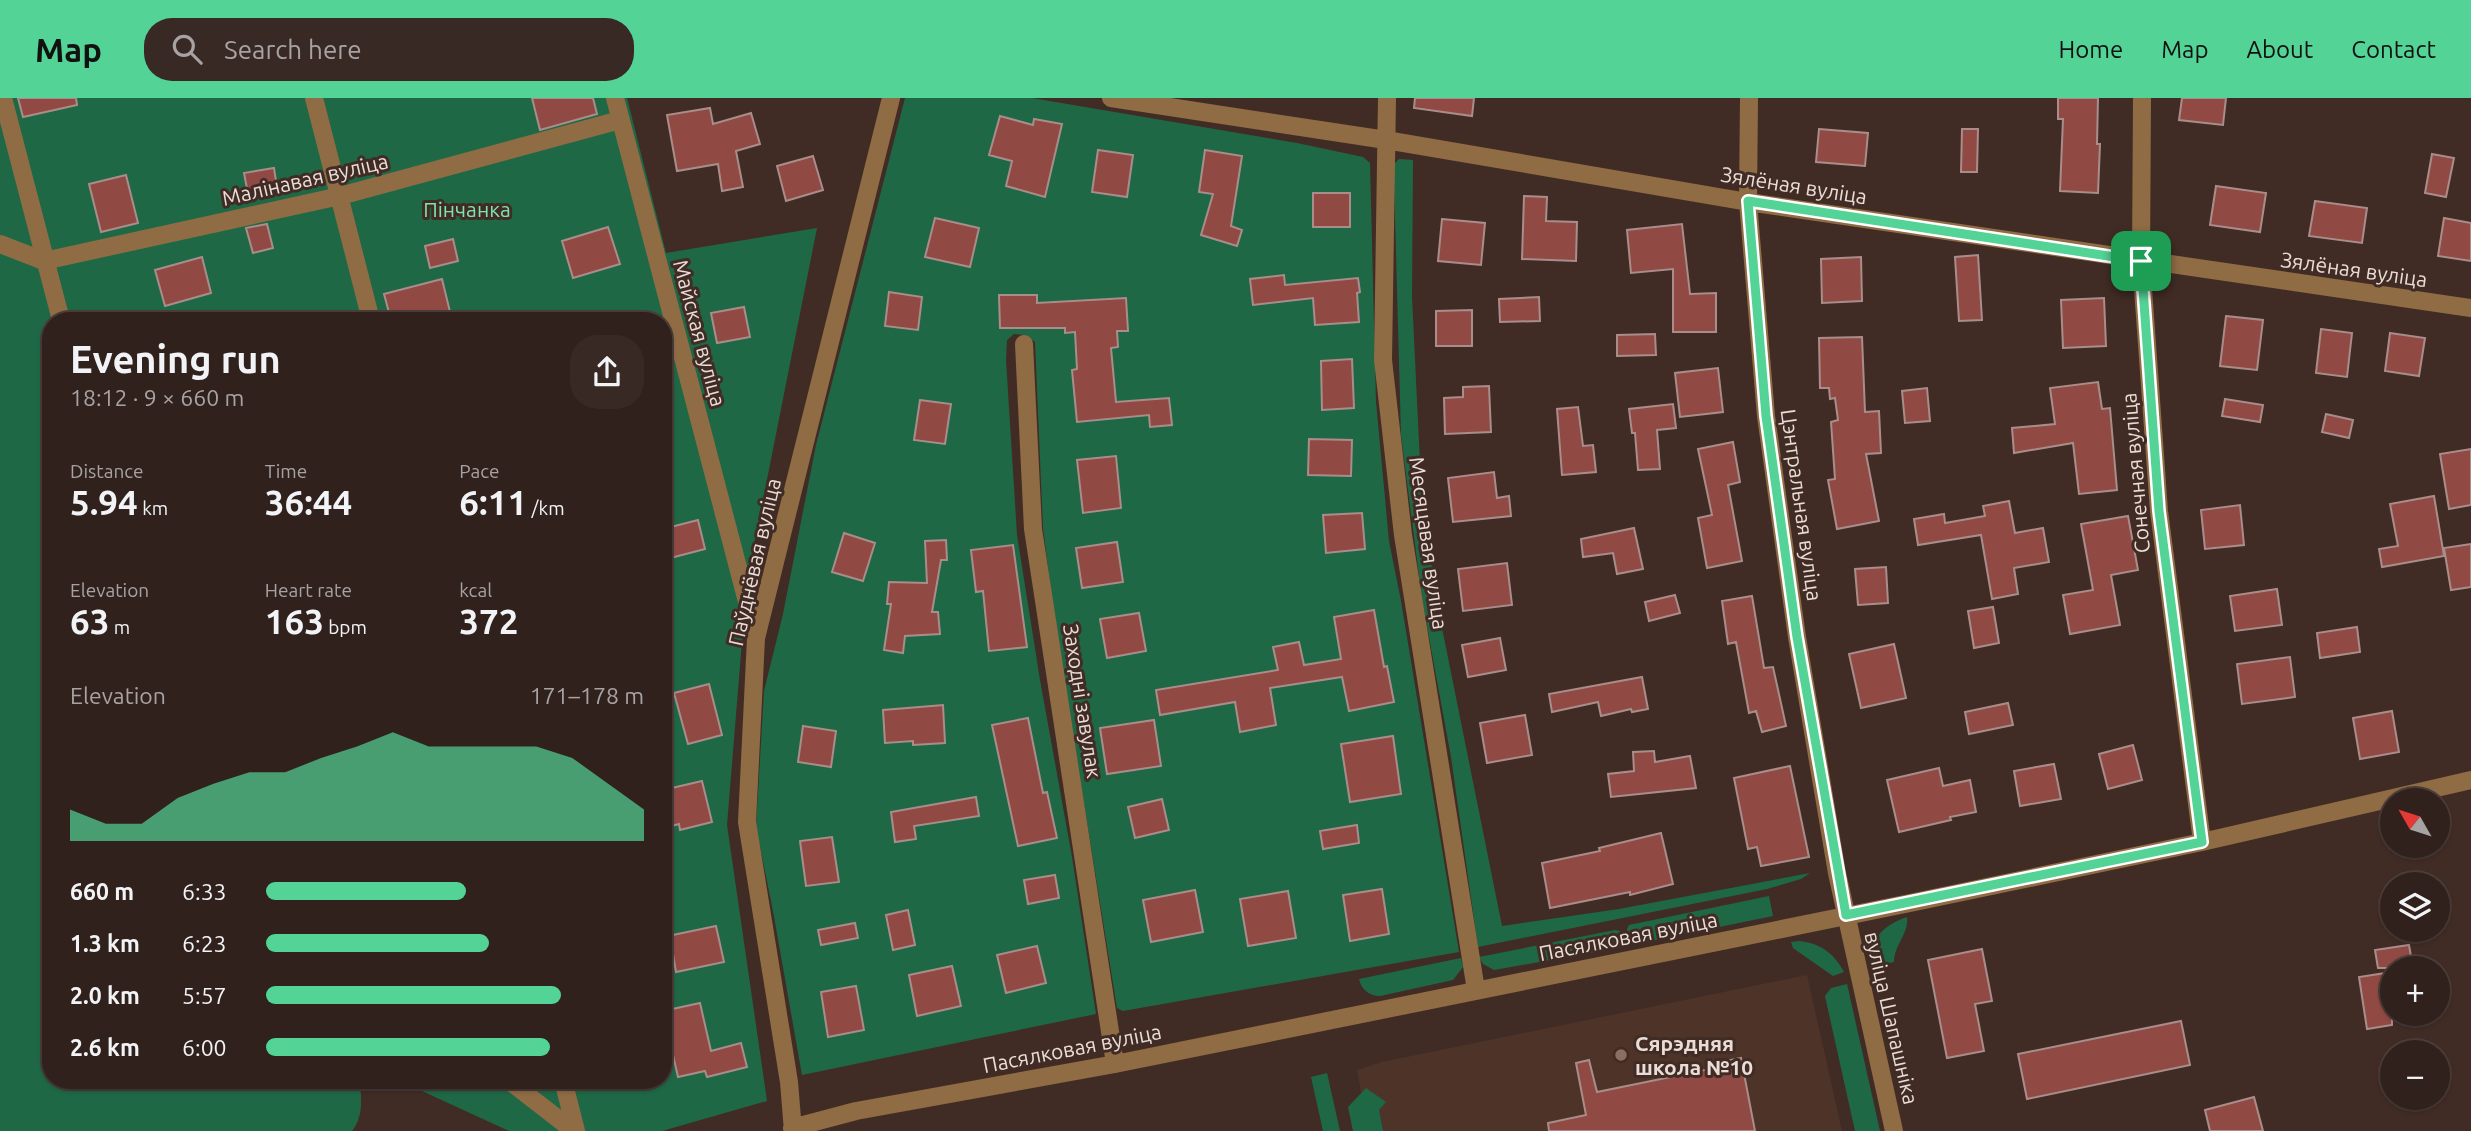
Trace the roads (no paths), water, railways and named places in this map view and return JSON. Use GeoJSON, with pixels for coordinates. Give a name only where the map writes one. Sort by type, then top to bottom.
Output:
{"type":"FeatureCollection","features":[{"type":"Feature","properties":{"kind":"street"},"geometry":{"type":"LineString","coordinates":[[3,98],[59,312]]}},
{"type":"Feature","properties":{"kind":"street"},"geometry":{"type":"LineString","coordinates":[[314,98],[369,312]]}},
{"type":"Feature","properties":{"kind":"street","name":"Майская вуліца"},"geometry":{"type":"LineString","coordinates":[[615,98],[671,312]]}},
{"type":"Feature","properties":{"kind":"street","name":"Паўднёвая вуліца"},"geometry":{"type":"LineString","coordinates":[[793,1130],[789,1082],[747,822],[756,638],[891,98]]}},
{"type":"Feature","properties":{"kind":"street","name":"Зялёная вуліца"},"geometry":{"type":"LineString","coordinates":[[1111,98],[1386,140],[1748,201],[2471,308]]}},
{"type":"Feature","properties":{"kind":"street","name":"Месяцавая вуліца"},"geometry":{"type":"LineString","coordinates":[[1387,98],[1385,373],[1403,536],[1476,990]]}},
{"type":"Feature","properties":{"kind":"street","name":"Цэнтральная вуліца"},"geometry":{"type":"LineString","coordinates":[[1749,98],[1748,201],[1766,416],[1797,637],[1846,915]]}},
{"type":"Feature","properties":{"kind":"street","name":"Сонечная вуліца"},"geometry":{"type":"LineString","coordinates":[[2142,98],[2141,261],[2159,511],[2202,842]]}},
{"type":"Feature","properties":{"kind":"street","name":"Малінавая вуліца"},"geometry":{"type":"LineString","coordinates":[[44,261],[340,196],[620,120]]}},
{"type":"Feature","properties":{"kind":"street"},"geometry":{"type":"LineString","coordinates":[[0,244],[44,261]]}},
{"type":"Feature","properties":{"kind":"street","name":"Майская вуліца"},"geometry":{"type":"LineString","coordinates":[[672,318],[756,638]]}},
{"type":"Feature","properties":{"kind":"street","name":"Заходні завулак"},"geometry":{"type":"LineString","coordinates":[[1024,344],[1033,528],[1115,1064]]}},
{"type":"Feature","properties":{"kind":"street","name":"Пасялковая вуліца"},"geometry":{"type":"LineString","coordinates":[[793,1130],[856,1111],[1115,1064],[2202,842],[2471,780]]}},
{"type":"Feature","properties":{"kind":"street","name":"вуліца Шапашніка"},"geometry":{"type":"LineString","coordinates":[[1846,915],[1894,1131]]}},
{"type":"Feature","properties":{"kind":"street"},"geometry":{"type":"LineString","coordinates":[[520,1089],[575,1131]]}},
{"type":"Feature","properties":{"kind":"street"},"geometry":{"type":"LineString","coordinates":[[565,1089],[575,1131]]}},
{"type":"Feature","properties":{"kind":"place","name":"Сярэдняя школа №10"},"geometry":{"type":"Point","coordinates":[1621,1055]}},
{"type":"Feature","properties":{"kind":"park label","name":"Пінчанка"},"geometry":{"type":"Point","coordinates":[467,209]}}]}
